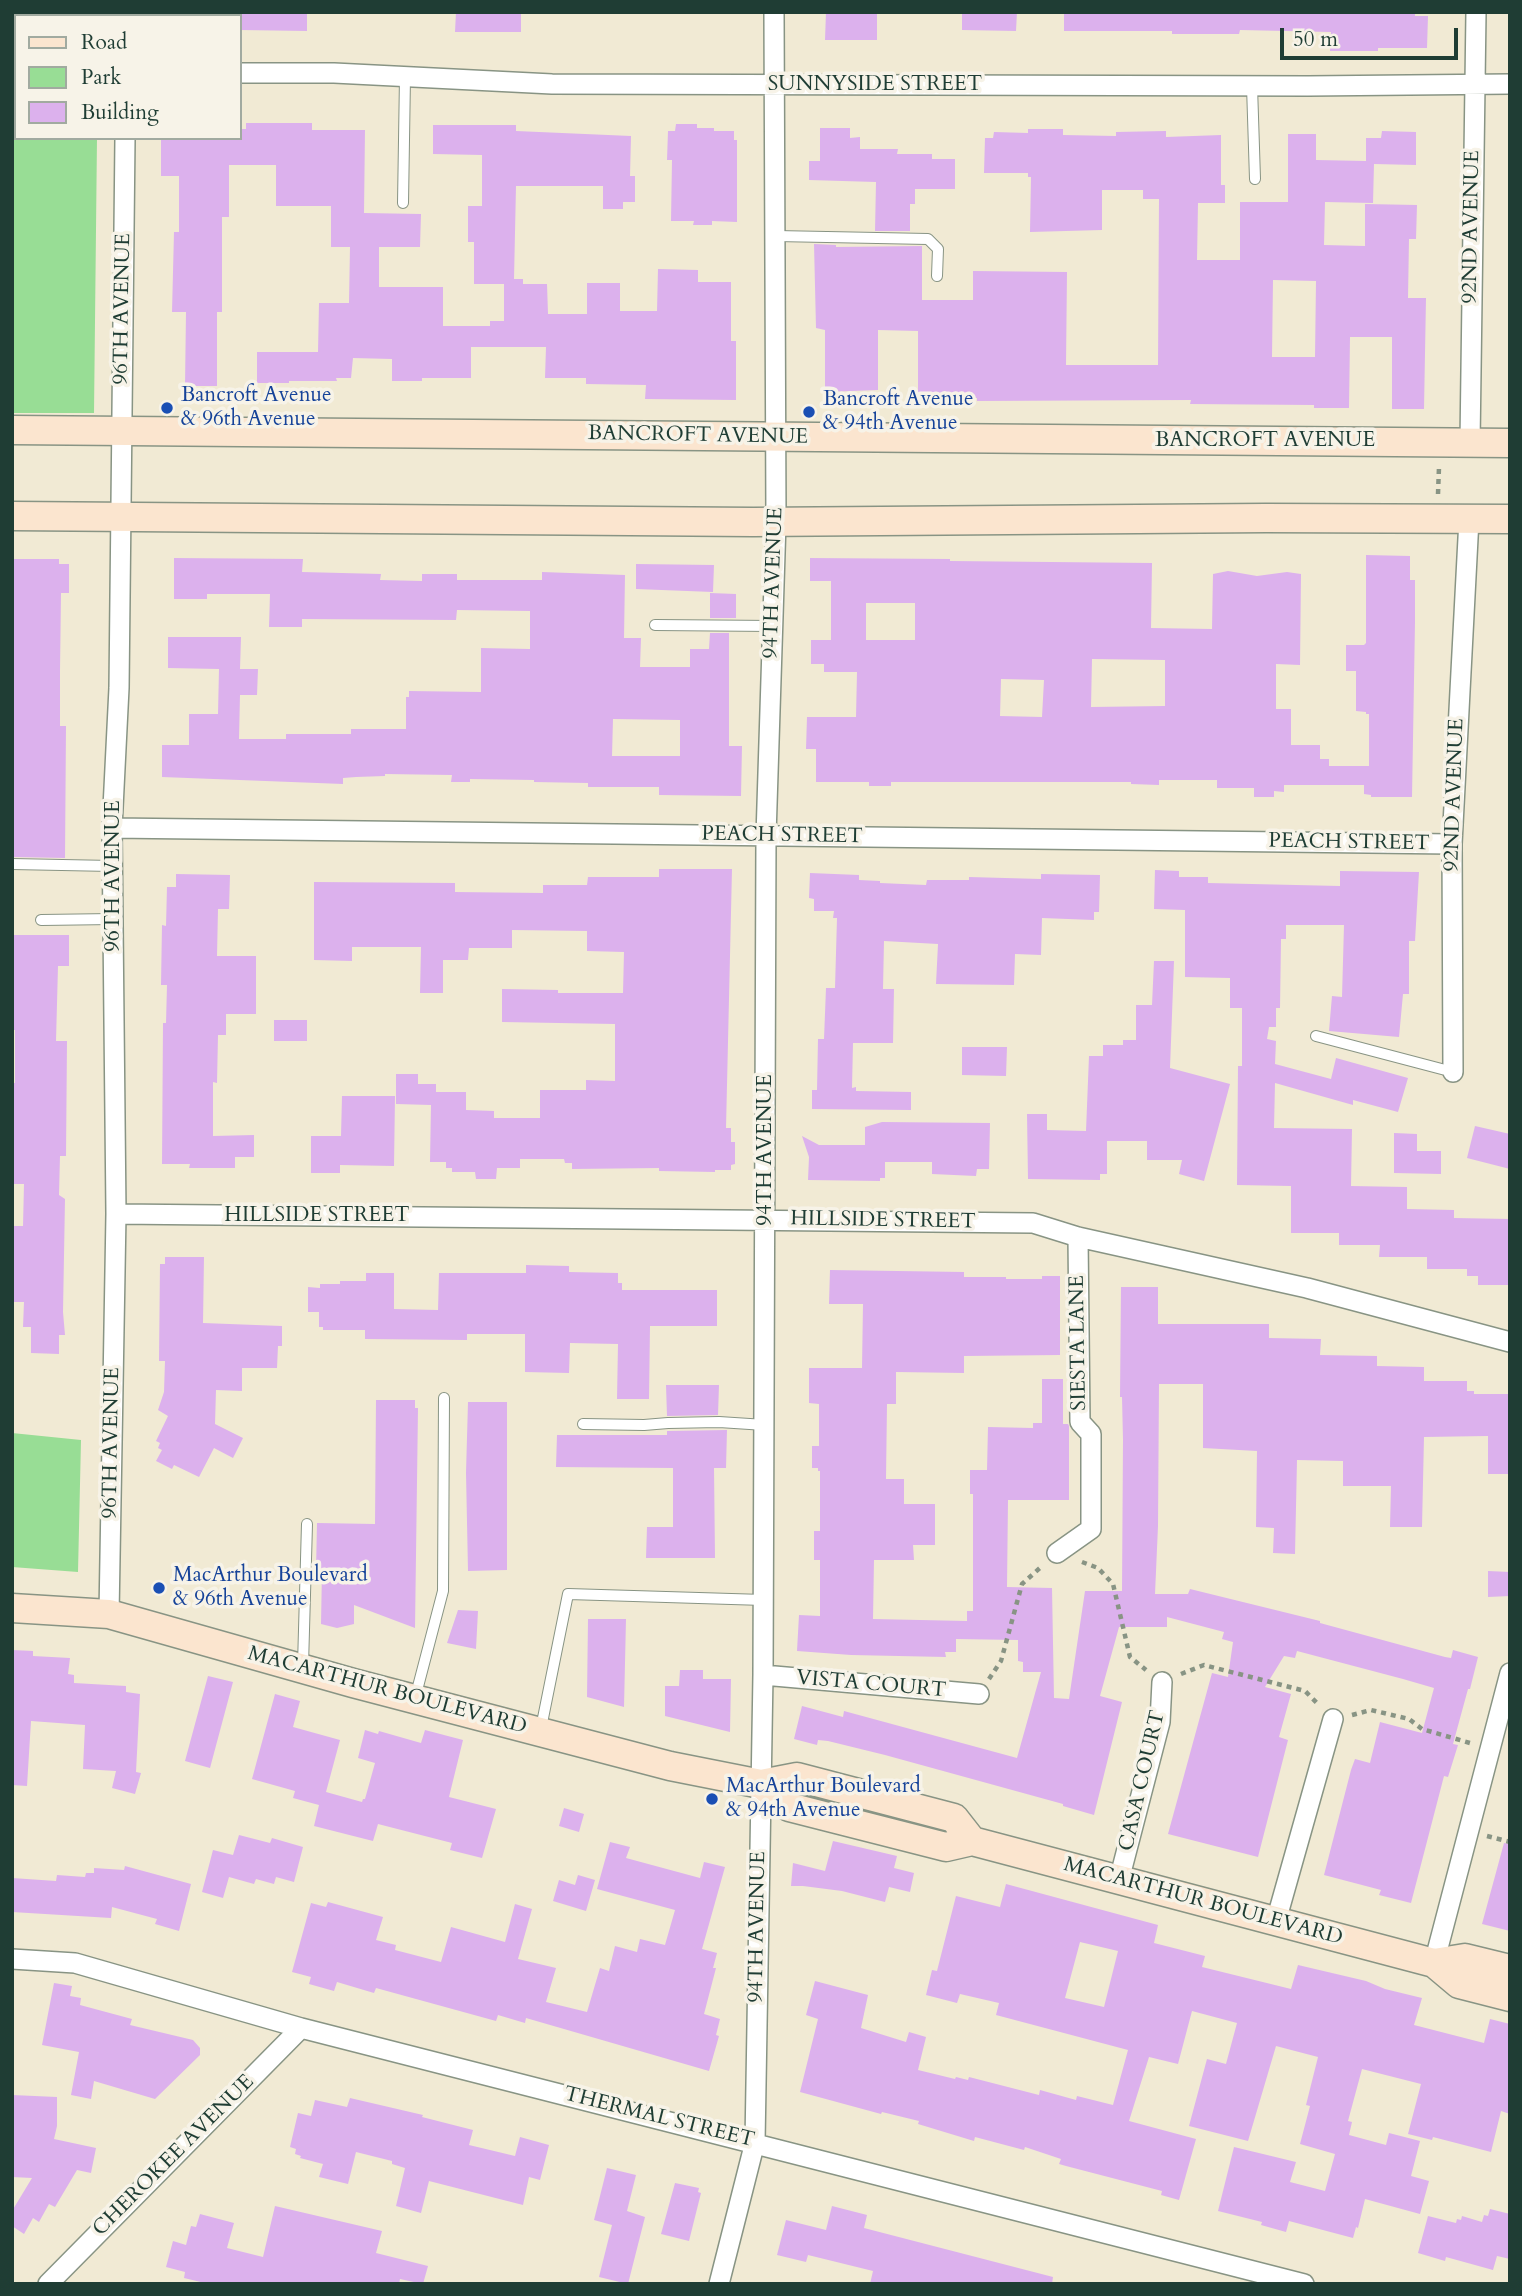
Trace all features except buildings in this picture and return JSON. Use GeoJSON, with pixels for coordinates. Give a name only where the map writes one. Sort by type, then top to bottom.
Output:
{"type":"FeatureCollection","features":[{"type":"Feature","properties":{"kind":"main road","name":"BANCROFT AVENUE"},"geometry":{"type":"LineString","coordinates":[[12,429],[1510,443]]}},
{"type":"Feature","properties":{"kind":"main road"},"geometry":{"type":"LineString","coordinates":[[12,516],[776,522],[1266,517],[1510,519]]}},
{"type":"Feature","properties":{"kind":"main road","name":"MACARTHUR BOULEVARD"},"geometry":{"type":"LineString","coordinates":[[12,1608],[109,1614],[303,1669],[670,1766],[761,1784],[789,1807],[946,1847],[972,1841],[1434,1963],[1465,1958],[1510,1969]]}},
{"type":"Feature","properties":{"kind":"main road","name":"MACARTHUR BOULEVARD"},"geometry":{"type":"LineString","coordinates":[[1434,1963],[1459,1984],[1510,1997]]}},
{"type":"Feature","properties":{"kind":"street","name":"94TH AVENUE"},"geometry":{"type":"LineString","coordinates":[[719,2284],[755,2142],[764,1600],[766,836],[776,522],[774,12]]}},
{"type":"Feature","properties":{"kind":"street","name":"92ND AVENUE"},"geometry":{"type":"LineString","coordinates":[[1470,442],[1476,12]]}},
{"type":"Feature","properties":{"kind":"street","name":"SUNNYSIDE STREET"},"geometry":{"type":"LineString","coordinates":[[242,73],[334,73],[552,83],[775,85],[1510,84]]}},
{"type":"Feature","properties":{"kind":"street","name":"96TH AVENUE"},"geometry":{"type":"LineString","coordinates":[[109,1614],[116,1214],[112,828],[119,688],[125,140]]}},
{"type":"Feature","properties":{"kind":"street","name":"92ND AVENUE"},"geometry":{"type":"LineString","coordinates":[[1453,1072],[1452,844],[1469,519]]}},
{"type":"Feature","properties":{"kind":"street","name":"PEACH STREET"},"geometry":{"type":"LineString","coordinates":[[112,828],[1452,844]]}},
{"type":"Feature","properties":{"kind":"street","name":"HILLSIDE STREET"},"geometry":{"type":"LineString","coordinates":[[116,1214],[1033,1223],[1078,1237],[1307,1288],[1510,1342]]}},
{"type":"Feature","properties":{"kind":"street","name":"SIESTA LANE"},"geometry":{"type":"LineString","coordinates":[[1057,1553],[1091,1529],[1091,1434],[1080,1422],[1078,1237]]}},
{"type":"Feature","properties":{"kind":"street"},"geometry":{"type":"LineString","coordinates":[[1434,1963],[1510,1673]]}},
{"type":"Feature","properties":{"kind":"street","name":"VISTA COURT"},"geometry":{"type":"LineString","coordinates":[[763,1675],[979,1694]]}},
{"type":"Feature","properties":{"kind":"street","name":"CASA COURT"},"geometry":{"type":"LineString","coordinates":[[1119,1880],[1160,1722],[1162,1682]]}},
{"type":"Feature","properties":{"kind":"street"},"geometry":{"type":"LineString","coordinates":[[1276,1921],[1333,1719]]}},
{"type":"Feature","properties":{"kind":"street","name":"THERMAL STREET"},"geometry":{"type":"LineString","coordinates":[[12,1959],[75,1963],[301,2028],[1304,2284]]}},
{"type":"Feature","properties":{"kind":"street","name":"CHEROKEE AVENUE"},"geometry":{"type":"LineString","coordinates":[[48,2284],[301,2028]]}},
{"type":"Feature","properties":{"kind":"lane"},"geometry":{"type":"LineString","coordinates":[[403,203],[405,77]]}},
{"type":"Feature","properties":{"kind":"lane"},"geometry":{"type":"LineString","coordinates":[[1252,86],[1255,178]]}},
{"type":"Feature","properties":{"kind":"lane"},"geometry":{"type":"LineString","coordinates":[[776,236],[928,239],[938,249],[937,276]]}},
{"type":"Feature","properties":{"kind":"lane"},"geometry":{"type":"LineString","coordinates":[[655,625],[773,626]]}},
{"type":"Feature","properties":{"kind":"lane"},"geometry":{"type":"LineString","coordinates":[[12,864],[112,866]]}},
{"type":"Feature","properties":{"kind":"lane"},"geometry":{"type":"LineString","coordinates":[[41,920],[113,919]]}},
{"type":"Feature","properties":{"kind":"lane"},"geometry":{"type":"LineString","coordinates":[[1316,1036],[1453,1072]]}},
{"type":"Feature","properties":{"kind":"lane"},"geometry":{"type":"LineString","coordinates":[[414,1699],[443,1591],[444,1398]]}},
{"type":"Feature","properties":{"kind":"lane"},"geometry":{"type":"LineString","coordinates":[[583,1424],[719,1422],[765,1425]]}},
{"type":"Feature","properties":{"kind":"lane"},"geometry":{"type":"LineString","coordinates":[[303,1669],[307,1524]]}},
{"type":"Feature","properties":{"kind":"lane"},"geometry":{"type":"LineString","coordinates":[[541,1732],[568,1594],[764,1600]]}},
{"type":"Feature","properties":{"kind":"path"},"geometry":{"type":"LineString","coordinates":[[1437,519],[1440,442]]}},
{"type":"Feature","properties":{"kind":"path"},"geometry":{"type":"LineString","coordinates":[[979,1694],[1001,1661],[1022,1584],[1057,1553],[1098,1568],[1113,1584],[1130,1657],[1162,1682],[1204,1665],[1305,1691],[1333,1719],[1371,1710],[1409,1719],[1422,1729],[1491,1750]]}},
{"type":"Feature","properties":{"kind":"green space"},"geometry":{"type":"Polygon","coordinates":[[[14,103],[14,140],[97,140],[94,413],[12,413],[14,103]]]}},
{"type":"Feature","properties":{"kind":"green space"},"geometry":{"type":"Polygon","coordinates":[[[12,1433],[81,1440],[78,1572],[12,1567],[12,1433]]]}},
{"type":"Feature","properties":{"kind":"place","name":"Bancroft Avenue & 96th Avenue"},"geometry":{"type":"Point","coordinates":[167,408]}},
{"type":"Feature","properties":{"kind":"place","name":"Bancroft Avenue & 94th Avenue"},"geometry":{"type":"Point","coordinates":[809,412]}},
{"type":"Feature","properties":{"kind":"place","name":"MacArthur Boulevard & 96th Avenue"},"geometry":{"type":"Point","coordinates":[159,1588]}},
{"type":"Feature","properties":{"kind":"place","name":"MacArthur Boulevard & 94th Avenue"},"geometry":{"type":"Point","coordinates":[712,1799]}}]}
